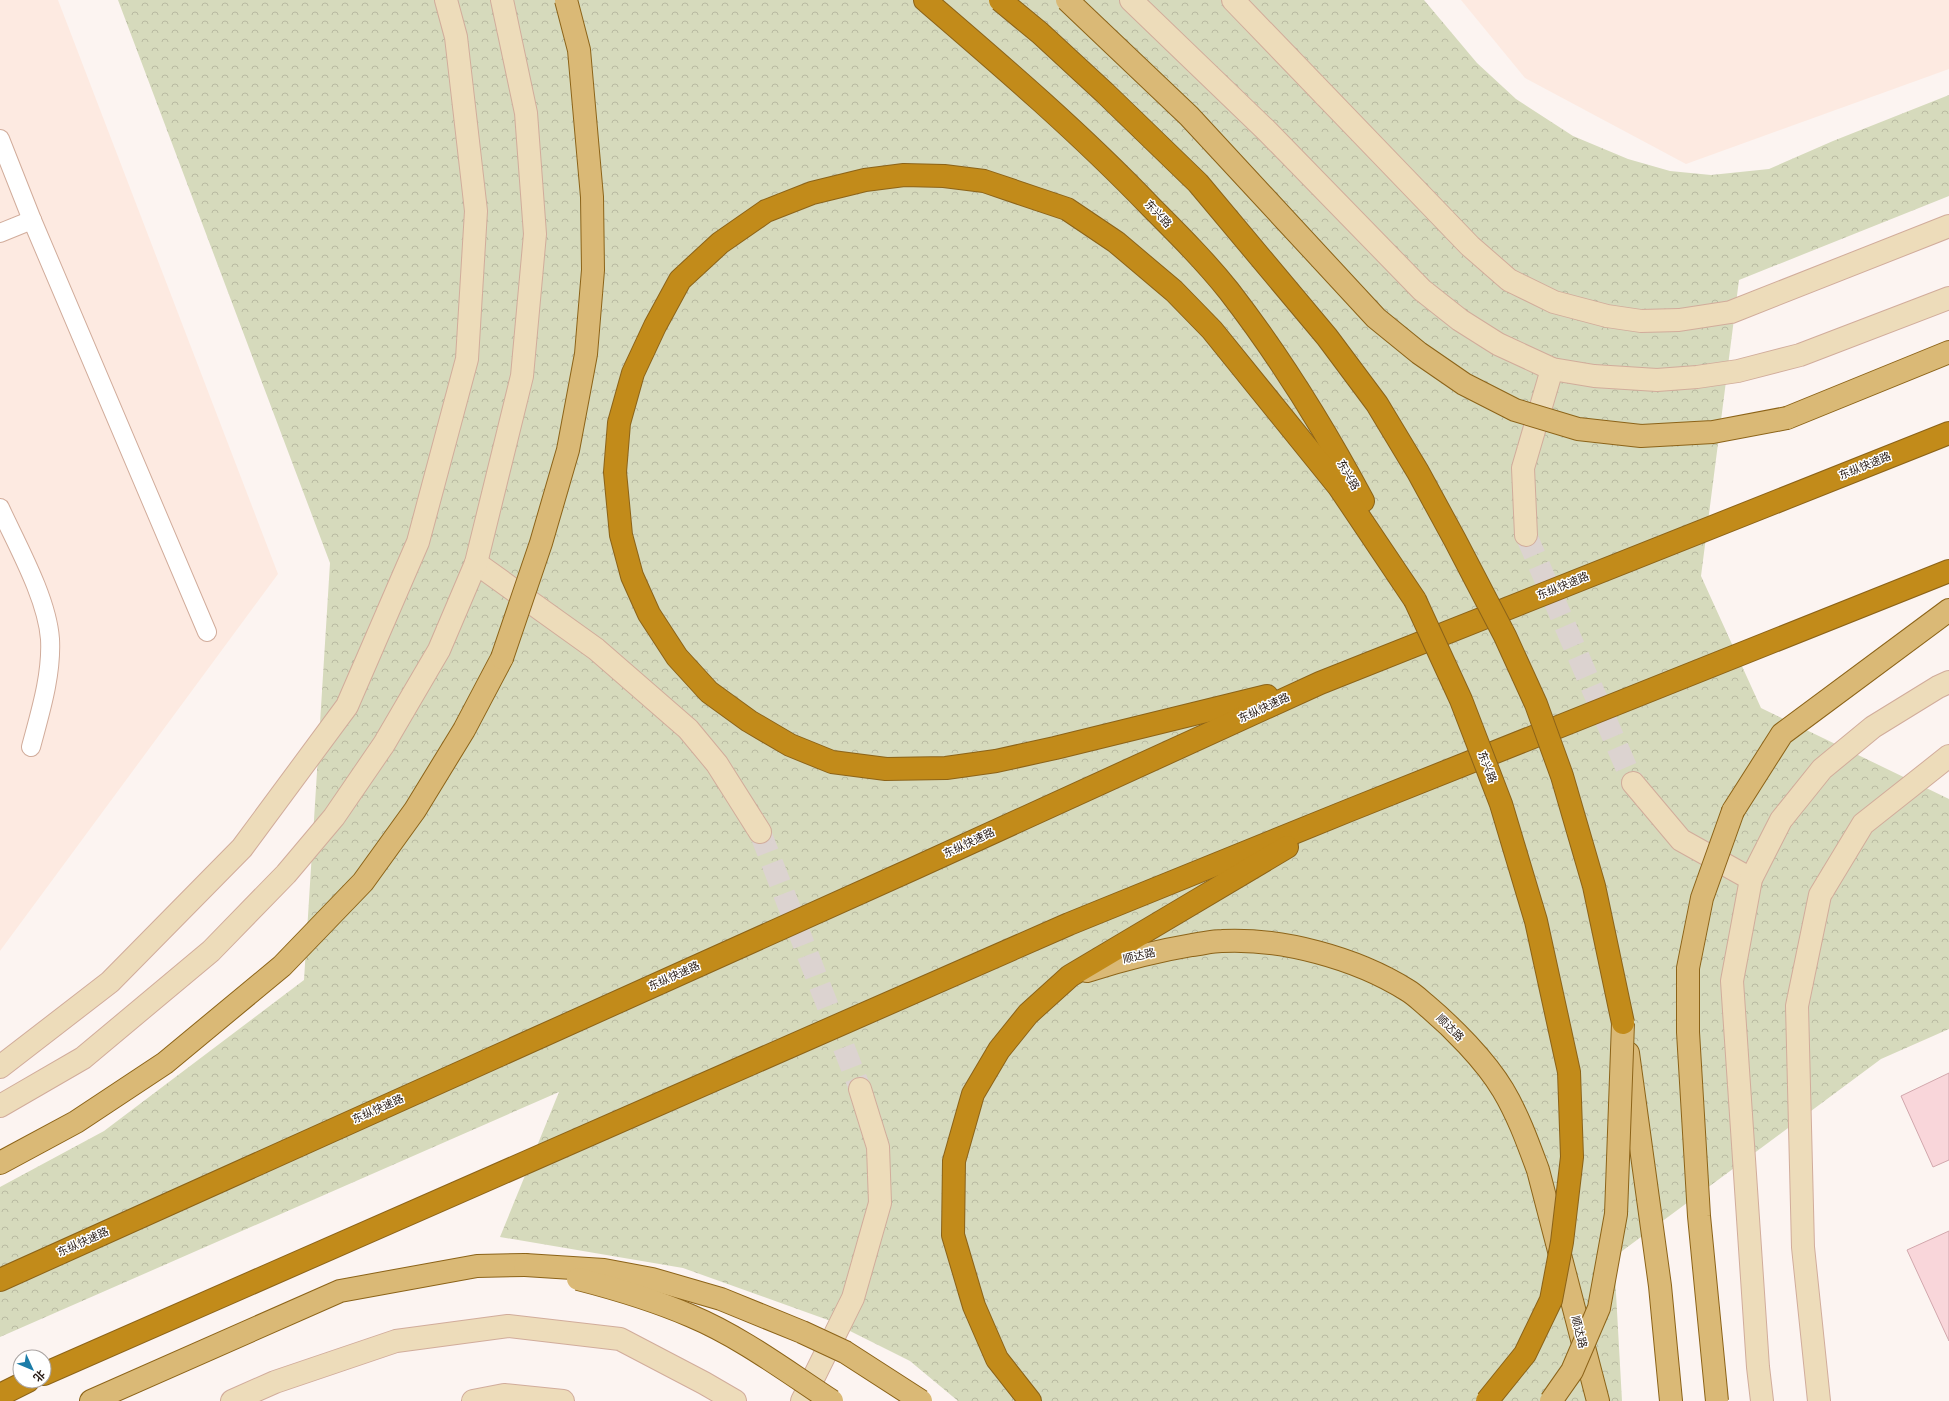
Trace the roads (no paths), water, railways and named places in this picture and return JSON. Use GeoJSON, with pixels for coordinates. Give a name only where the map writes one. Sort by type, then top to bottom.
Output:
{"type":"FeatureCollection","features":[{"type":"Feature","properties":{"kind":"highway","name":"东兴路"},"geometry":{"type":"LineString","coordinates":[[925,0],[1050,109],[1119,174],[1182,238],[1228,290],[1275,353],[1319,424],[1355,487],[1415,600],[1460,700],[1501,804],[1536,922],[1569,1072],[1572,1157],[1562,1242],[1551,1300],[1525,1354],[1487,1401]]}},
{"type":"Feature","properties":{"kind":"highway"},"geometry":{"type":"LineString","coordinates":[[1000,0],[1040,33],[1105,93],[1198,183],[1327,337],[1377,404],[1418,472],[1455,540],[1505,636],[1536,704],[1562,776],[1594,886],[1623,1023]]}},
{"type":"Feature","properties":{"kind":"highway"},"geometry":{"type":"LineString","coordinates":[[1320,683],[1055,748],[996,761],[946,768],[886,769],[832,762],[790,746],[749,721],[709,692],[677,657],[649,614],[632,576],[621,535],[615,472],[619,423],[633,373],[655,326],[680,280],[720,242],[766,212],[812,193],[865,180],[904,175],[944,176],[984,181],[1067,209],[1116,242],[1174,290],[1212,330],[1334,482],[1415,600]]}},
{"type":"Feature","properties":{"kind":"highway","name":"东纵快速路"},"geometry":{"type":"LineString","coordinates":[[0,1280],[908,871],[1320,683],[1949,433]]}},
{"type":"Feature","properties":{"kind":"highway"},"geometry":{"type":"LineString","coordinates":[[52,1370],[1069,924],[1949,571]]}},
{"type":"Feature","properties":{"kind":"highway"},"geometry":{"type":"LineString","coordinates":[[1030,1401],[997,1359],[974,1306],[953,1235],[954,1161],[973,1094],[999,1050],[1028,1014],[1070,976],[1350,810]]}},
{"type":"Feature","properties":{"kind":"highway"},"geometry":{"type":"LineString","coordinates":[[0,1395],[12,1389]]}},
{"type":"Feature","properties":{"kind":"main road"},"geometry":{"type":"LineString","coordinates":[[0,1163],[76,1122],[165,1063],[282,966],[363,882],[415,810],[464,730],[502,658],[541,542],[568,450],[586,354],[593,270],[592,197],[579,50],[566,0]]}},
{"type":"Feature","properties":{"kind":"main road"},"geometry":{"type":"LineString","coordinates":[[1068,0],[1189,116],[1376,318],[1419,353],[1464,384],[1516,410],[1578,430],[1641,436],[1713,432],[1787,418],[1949,352]]}},
{"type":"Feature","properties":{"kind":"main road"},"geometry":{"type":"LineString","coordinates":[[1717,1401],[1699,1216],[1688,1032],[1688,968],[1702,898],[1733,811],[1782,734],[1949,610]]}},
{"type":"Feature","properties":{"kind":"main road","name":"顺达路"},"geometry":{"type":"LineString","coordinates":[[1070,976],[1124,959],[1170,949],[1222,941],[1275,942],[1318,953],[1366,969],[1408,990],[1450,1025],[1477,1056],[1503,1089],[1524,1133],[1538,1170],[1598,1401]]}},
{"type":"Feature","properties":{"kind":"main road"},"geometry":{"type":"LineString","coordinates":[[1551,1401],[1572,1370],[1599,1308],[1616,1214],[1623,1023]]}},
{"type":"Feature","properties":{"kind":"main road"},"geometry":{"type":"LineString","coordinates":[[1623,1023],[1660,1286],[1671,1401]]}},
{"type":"Feature","properties":{"kind":"main road"},"geometry":{"type":"LineString","coordinates":[[91,1401],[340,1291],[478,1266],[525,1265],[604,1270],[652,1279],[721,1299],[846,1352],[921,1401]]}},
{"type":"Feature","properties":{"kind":"main road"},"geometry":{"type":"LineString","coordinates":[[525,1265],[634,1294],[692,1317],[756,1350],[832,1401]]}},
{"type":"Feature","properties":{"kind":"street"},"geometry":{"type":"LineString","coordinates":[[0,1068],[110,982],[242,848],[347,706],[418,542],[467,359],[476,211],[456,37],[446,0]]}},
{"type":"Feature","properties":{"kind":"street"},"geometry":{"type":"LineString","coordinates":[[0,1106],[83,1058],[211,951],[286,874],[334,817],[384,744],[439,650],[476,563],[522,376],[535,234],[526,113],[502,0]]}},
{"type":"Feature","properties":{"kind":"street"},"geometry":{"type":"LineString","coordinates":[[1130,0],[1267,131],[1422,290],[1460,320],[1498,344],[1552,370],[1594,376],[1657,380],[1697,378],[1738,371],[1800,355],[1949,298]]}},
{"type":"Feature","properties":{"kind":"street"},"geometry":{"type":"LineString","coordinates":[[1233,0],[1470,246],[1509,280],[1554,302],[1607,316],[1641,321],[1679,320],[1731,312],[1949,226]]}},
{"type":"Feature","properties":{"kind":"street"},"geometry":{"type":"LineString","coordinates":[[1526,535],[1523,468],[1552,370]]}},
{"type":"Feature","properties":{"kind":"street"},"geometry":{"type":"LineString","coordinates":[[476,563],[596,649],[688,729],[716,764],[760,832]]}},
{"type":"Feature","properties":{"kind":"street"},"geometry":{"type":"LineString","coordinates":[[1762,1401],[1758,1367],[1732,981],[1751,879],[1781,820],[1822,769],[1873,727],[1938,686],[1949,682]]}},
{"type":"Feature","properties":{"kind":"street"},"geometry":{"type":"LineString","coordinates":[[1819,1401],[1802,1247],[1797,1006],[1820,895],[1863,824],[1949,756]]}},
{"type":"Feature","properties":{"kind":"street"},"geometry":{"type":"LineString","coordinates":[[1633,783],[1681,840],[1751,879]]}},
{"type":"Feature","properties":{"kind":"street"},"geometry":{"type":"LineString","coordinates":[[802,1401],[853,1298],[880,1203],[878,1146],[860,1089]]}},
{"type":"Feature","properties":{"kind":"street"},"geometry":{"type":"LineString","coordinates":[[232,1401],[276,1382],[396,1341],[508,1326],[620,1339],[735,1401]]}},
{"type":"Feature","properties":{"kind":"street"},"geometry":{"type":"LineString","coordinates":[[472,1401],[504,1395],[563,1401]]}},
{"type":"Feature","properties":{"kind":"lane"},"geometry":{"type":"LineString","coordinates":[[0,139],[32,220],[207,632]]}},
{"type":"Feature","properties":{"kind":"lane"},"geometry":{"type":"LineString","coordinates":[[0,233],[32,220]]}},
{"type":"Feature","properties":{"kind":"lane"},"geometry":{"type":"LineString","coordinates":[[0,508],[35,585],[45,614],[50,638],[50,661],[44,696],[31,747]]}},
{"type":"Feature","properties":{"kind":"tunnel"},"geometry":{"type":"LineString","coordinates":[[1526,535],[1633,783]]}},
{"type":"Feature","properties":{"kind":"tunnel"},"geometry":{"type":"LineString","coordinates":[[760,832],[860,1089]]}}]}
